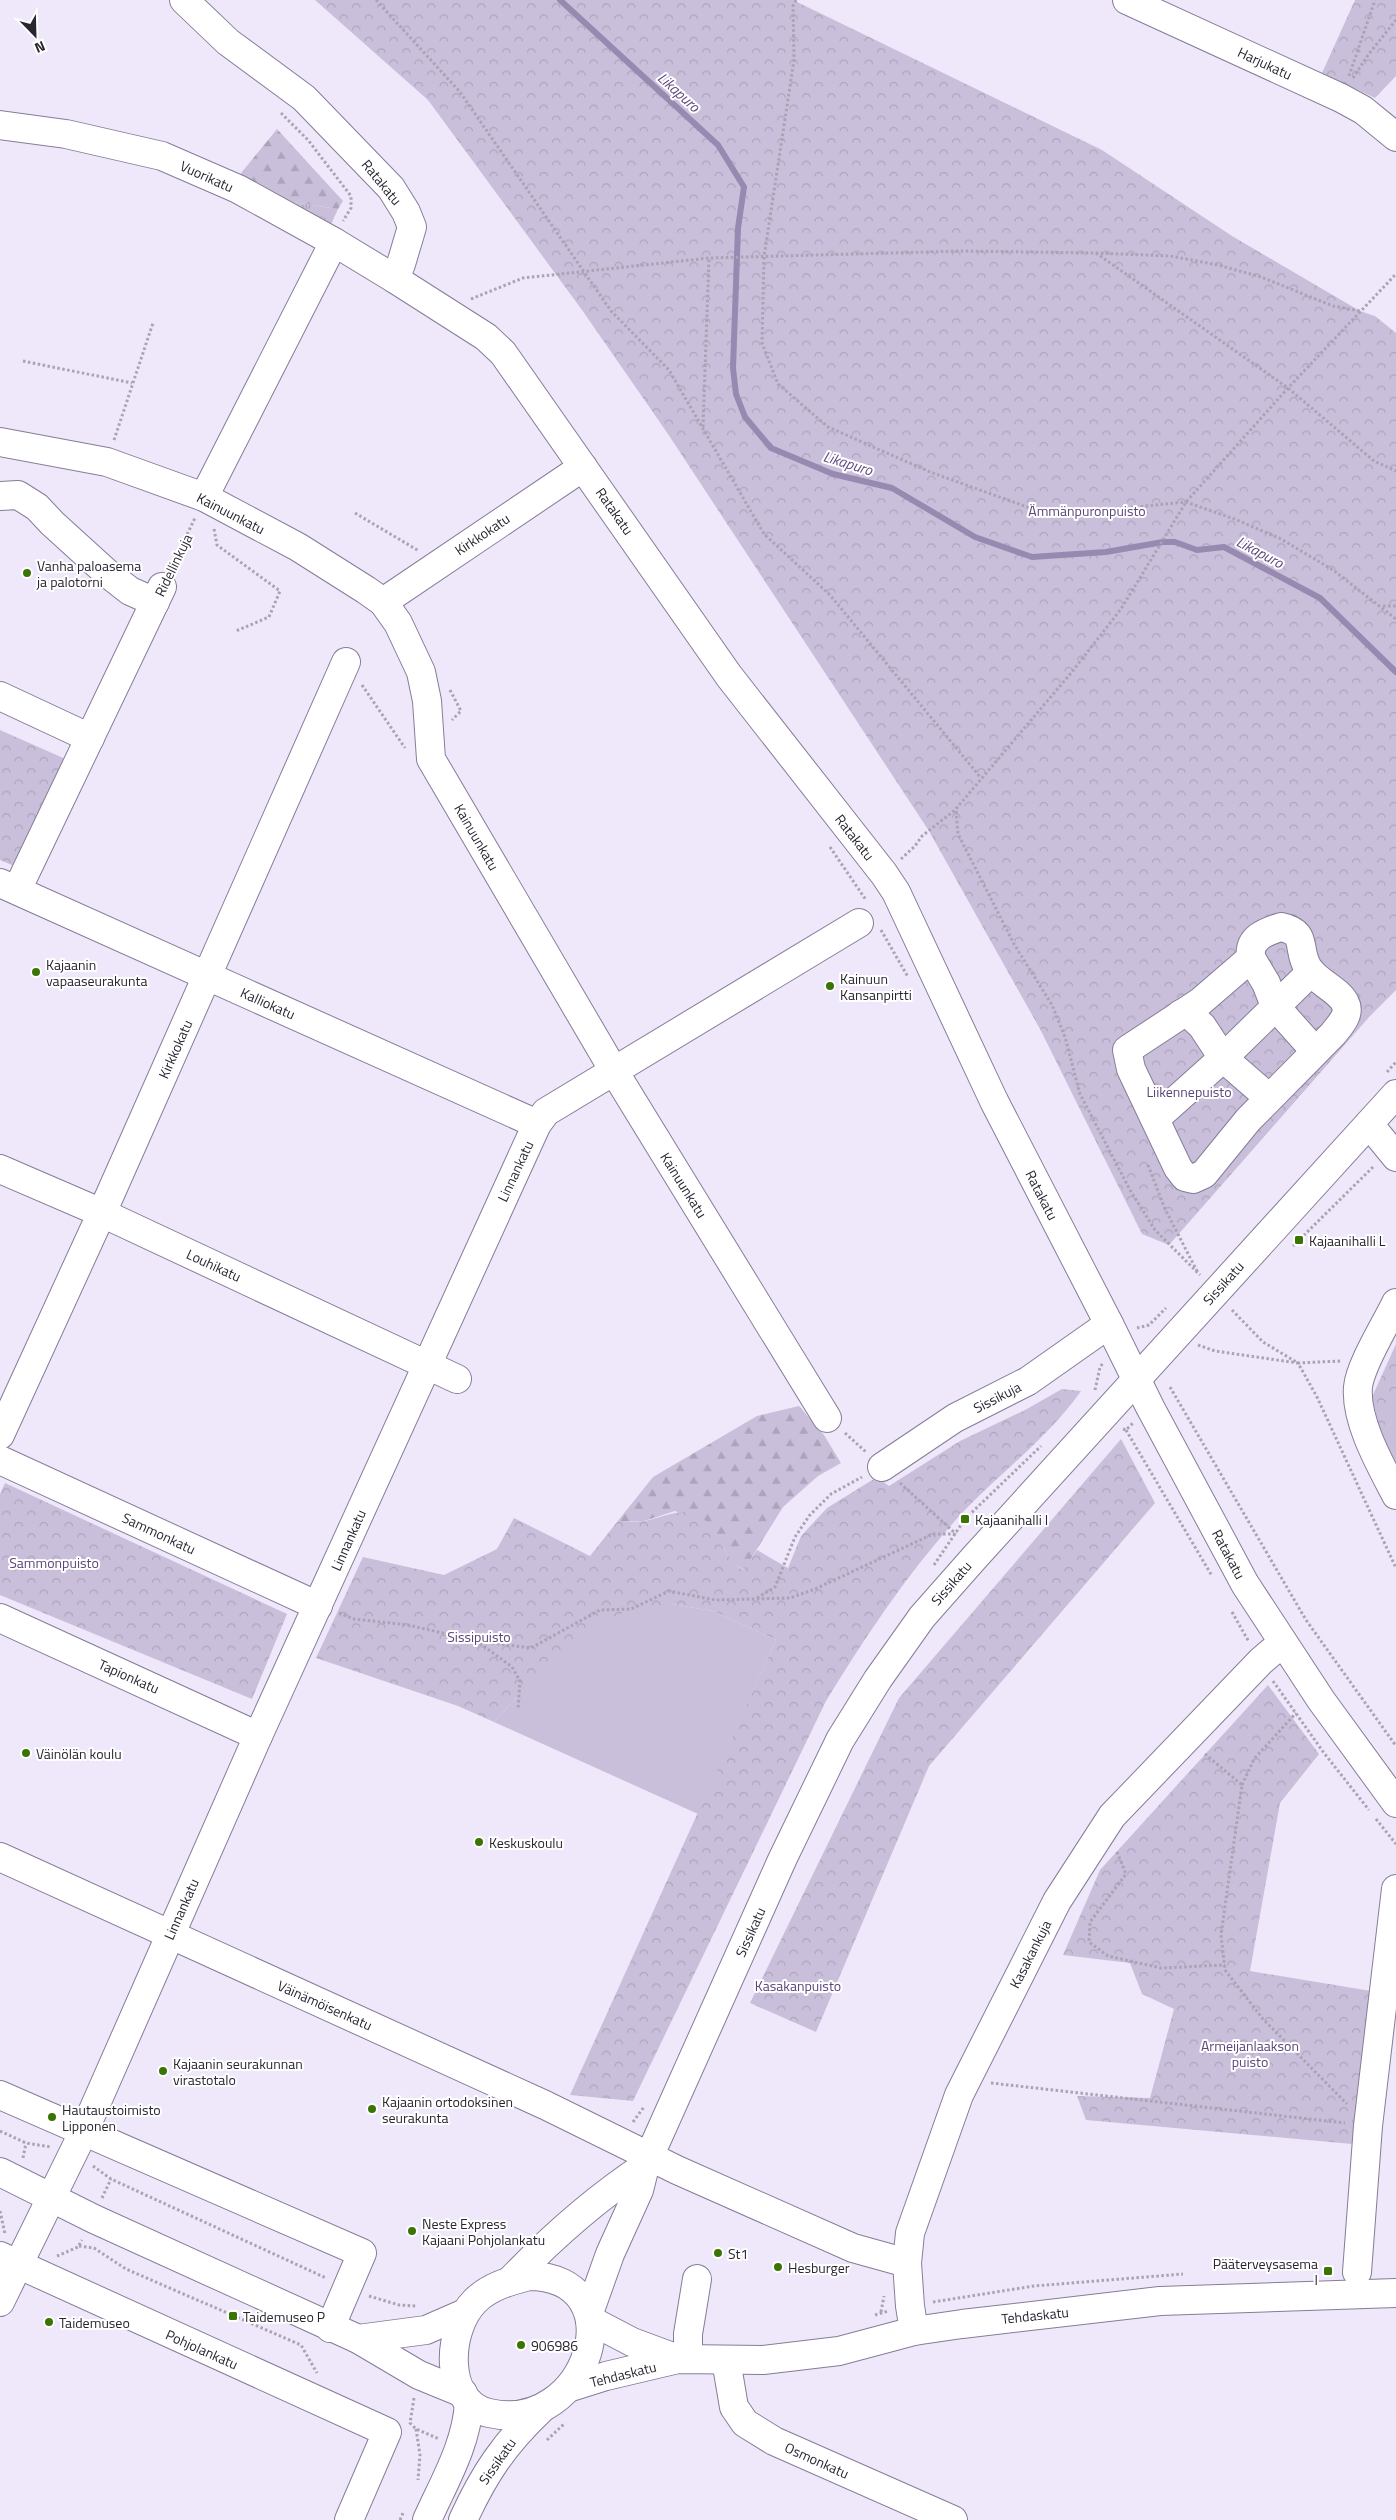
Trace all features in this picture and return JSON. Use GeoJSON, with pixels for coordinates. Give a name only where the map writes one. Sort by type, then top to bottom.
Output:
{"type":"FeatureCollection","features":[{"type":"Feature","properties":{"kind":"street","name":"Ratakatu"},"geometry":{"type":"LineString","coordinates":[[184,0],[228,42],[304,98],[391,188],[406,212],[412,227],[402,264],[395,279],[486,337],[503,353],[729,676],[884,874],[896,892],[1101,1330],[1136,1379],[1245,1584],[1282,1644],[1396,1803]]}},
{"type":"Feature","properties":{"kind":"street","name":"Harjukatu"},"geometry":{"type":"LineString","coordinates":[[1126,0],[1341,98],[1363,110],[1396,137]]}},
{"type":"Feature","properties":{"kind":"street","name":"Vuorikatu"},"geometry":{"type":"LineString","coordinates":[[0,125],[66,134],[162,156],[238,190],[342,230],[395,279]]}},
{"type":"Feature","properties":{"kind":"street"},"geometry":{"type":"LineString","coordinates":[[204,498],[342,230]]}},
{"type":"Feature","properties":{"kind":"street","name":"Kainuunkatu"},"geometry":{"type":"LineString","coordinates":[[0,442],[107,462],[204,498],[298,547],[383,602],[398,623],[421,672],[427,701],[431,759],[614,1072],[827,1418]]}},
{"type":"Feature","properties":{"kind":"street","name":"Kirkkokatu"},"geometry":{"type":"LineString","coordinates":[[383,602],[583,467]]}},
{"type":"Feature","properties":{"kind":"street"},"geometry":{"type":"LineString","coordinates":[[0,496],[18,495],[37,507],[107,573],[130,591],[158,595]]}},
{"type":"Feature","properties":{"kind":"street","name":"Ridellinkuja"},"geometry":{"type":"LineString","coordinates":[[8,886],[90,738],[158,595]]}},
{"type":"Feature","properties":{"kind":"street","name":"Kirkkokatu"},"geometry":{"type":"LineString","coordinates":[[0,1435],[102,1214],[346,662]]}},
{"type":"Feature","properties":{"kind":"street"},"geometry":{"type":"LineString","coordinates":[[0,696],[90,738]]}},
{"type":"Feature","properties":{"kind":"street","name":"Kalliokatu"},"geometry":{"type":"LineString","coordinates":[[8,886],[537,1124]]}},
{"type":"Feature","properties":{"kind":"street","name":"Linnankatu"},"geometry":{"type":"LineString","coordinates":[[7,2275],[52,2197],[84,2132],[258,1736],[327,1609],[427,1364],[537,1124],[546,1112],[869,918]]}},
{"type":"Feature","properties":{"kind":"street"},"geometry":{"type":"LineString","coordinates":[[1250,958],[1200,1002],[1127,1050],[1131,1069],[1178,1168],[1185,1177],[1193,1178],[1204,1174],[1269,1098],[1333,1034],[1344,1020],[1347,1011],[1341,997],[1312,972],[1304,958],[1299,935],[1292,929],[1281,927],[1262,933],[1251,946],[1250,958],[1266,982],[1275,1006],[1315,1051]]}},
{"type":"Feature","properties":{"kind":"street"},"geometry":{"type":"LineString","coordinates":[[1155,1119],[1223,1058],[1312,972]]}},
{"type":"Feature","properties":{"kind":"street"},"geometry":{"type":"LineString","coordinates":[[1181,1014],[1191,1016],[1202,1026],[1223,1058],[1269,1098]]}},
{"type":"Feature","properties":{"kind":"street","name":"Sissikatu"},"geometry":{"type":"LineString","coordinates":[[590,2316],[610,2254],[639,2190],[647,2160],[782,1860],[840,1740],[878,1679],[922,1617],[1396,1094]]}},
{"type":"Feature","properties":{"kind":"street"},"geometry":{"type":"LineString","coordinates":[[1369,1124],[1392,1154]]}},
{"type":"Feature","properties":{"kind":"street","name":"Louhikatu"},"geometry":{"type":"LineString","coordinates":[[0,1169],[102,1214],[457,1379]]}},
{"type":"Feature","properties":{"kind":"street"},"geometry":{"type":"LineString","coordinates":[[1396,1303],[1368,1359],[1358,1386],[1359,1409],[1382,1468],[1396,1495]]}},
{"type":"Feature","properties":{"kind":"street","name":"Sissikuja"},"geometry":{"type":"LineString","coordinates":[[882,1467],[955,1418],[1028,1381],[1101,1330]]}},
{"type":"Feature","properties":{"kind":"street","name":"Sammonkatu"},"geometry":{"type":"LineString","coordinates":[[0,1460],[327,1609]]}},
{"type":"Feature","properties":{"kind":"street","name":"Tapionkatu"},"geometry":{"type":"LineString","coordinates":[[0,1618],[258,1736]]}},
{"type":"Feature","properties":{"kind":"street","name":"Kasakankuja"},"geometry":{"type":"LineString","coordinates":[[914,2331],[907,2263],[910,2233],[959,2095],[1056,1901],[1112,1816],[1261,1661],[1282,1644]]}},
{"type":"Feature","properties":{"kind":"street","name":"Väinämöisenkatu"},"geometry":{"type":"LineString","coordinates":[[0,1857],[545,2105],[647,2160],[678,2170],[852,2248],[907,2263]]}},
{"type":"Feature","properties":{"kind":"street"},"geometry":{"type":"LineString","coordinates":[[1357,2272],[1368,2126],[1396,1889]]}},
{"type":"Feature","properties":{"kind":"street"},"geometry":{"type":"LineString","coordinates":[[0,2095],[362,2253],[330,2328]]}},
{"type":"Feature","properties":{"kind":"street"},"geometry":{"type":"LineString","coordinates":[[510,2281],[548,2241],[647,2160]]}},
{"type":"Feature","properties":{"kind":"street"},"geometry":{"type":"LineString","coordinates":[[0,2172],[330,2328],[358,2339],[420,2375],[466,2398],[483,2412],[500,2416],[528,2414],[541,2409],[568,2388],[580,2372],[590,2347],[590,2316],[575,2292],[555,2280],[530,2276],[493,2288],[475,2301],[465,2313],[453,2347],[454,2366],[466,2398],[468,2416],[460,2447],[415,2516]]}},
{"type":"Feature","properties":{"kind":"street","name":"Pohjolankatu"},"geometry":{"type":"LineString","coordinates":[[7,2275],[387,2432],[380,2452],[349,2520]]}},
{"type":"Feature","properties":{"kind":"street"},"geometry":{"type":"LineString","coordinates":[[683,2359],[697,2279]]}},
{"type":"Feature","properties":{"kind":"street","name":"Tehdaskatu"},"geometry":{"type":"LineString","coordinates":[[568,2388],[606,2376],[683,2359],[763,2360],[839,2351],[914,2331],[1160,2301],[1396,2293]]}},
{"type":"Feature","properties":{"kind":"street"},"geometry":{"type":"LineString","coordinates":[[358,2339],[426,2330],[465,2313]]}},
{"type":"Feature","properties":{"kind":"street","name":"Tehdaskatu"},"geometry":{"type":"LineString","coordinates":[[590,2316],[632,2342],[683,2359]]}},
{"type":"Feature","properties":{"kind":"street","name":"Osmonkatu"},"geometry":{"type":"LineString","coordinates":[[726,2360],[734,2406],[745,2423],[774,2441],[953,2520]]}},
{"type":"Feature","properties":{"kind":"street","name":"Sissikatu"},"geometry":{"type":"LineString","coordinates":[[463,2520],[481,2481],[518,2430],[541,2409]]}},
{"type":"Feature","properties":{"kind":"path"},"geometry":{"type":"LineString","coordinates":[[376,0],[460,92],[611,311],[669,370],[764,534],[830,595],[981,778]]}},
{"type":"Feature","properties":{"kind":"path"},"geometry":{"type":"LineString","coordinates":[[796,0],[793,6],[794,60],[764,257],[762,344],[778,384],[828,427],[930,472],[1030,508],[1074,513],[1186,502],[1281,539],[1333,570],[1382,606],[1396,619]]}},
{"type":"Feature","properties":{"kind":"path"},"geometry":{"type":"LineString","coordinates":[[1341,98],[1376,0]]}},
{"type":"Feature","properties":{"kind":"path"},"geometry":{"type":"LineString","coordinates":[[1341,98],[1368,55],[1396,20]]}},
{"type":"Feature","properties":{"kind":"path"},"geometry":{"type":"LineString","coordinates":[[308,140],[351,196],[351,208],[342,230]]}},
{"type":"Feature","properties":{"kind":"path"},"geometry":{"type":"LineString","coordinates":[[470,300],[523,278],[709,258],[962,251],[1170,256],[1218,265],[1261,277],[1333,306],[1360,312]]}},
{"type":"Feature","properties":{"kind":"path"},"geometry":{"type":"LineString","coordinates":[[1096,253],[1288,388],[1374,461],[1396,471]]}},
{"type":"Feature","properties":{"kind":"path"},"geometry":{"type":"LineString","coordinates":[[702,429],[709,258]]}},
{"type":"Feature","properties":{"kind":"path"},"geometry":{"type":"LineString","coordinates":[[915,846],[922,836],[956,810],[1071,673],[1120,609],[1186,502],[1288,388],[1396,274]]}},
{"type":"Feature","properties":{"kind":"path"},"geometry":{"type":"LineString","coordinates":[[107,462],[152,323]]}},
{"type":"Feature","properties":{"kind":"path"},"geometry":{"type":"LineString","coordinates":[[23,361],[132,383]]}},
{"type":"Feature","properties":{"kind":"path","name":"Ridellinkuja"},"geometry":{"type":"LineString","coordinates":[[158,595],[204,498]]}},
{"type":"Feature","properties":{"kind":"path"},"geometry":{"type":"LineString","coordinates":[[355,513],[414,547],[420,553],[414,559]]}},
{"type":"Feature","properties":{"kind":"path"},"geometry":{"type":"LineString","coordinates":[[221,527],[213,523],[217,545],[280,590],[269,616],[236,631]]}},
{"type":"Feature","properties":{"kind":"path"},"geometry":{"type":"LineString","coordinates":[[1382,606],[1396,606]]}},
{"type":"Feature","properties":{"kind":"path"},"geometry":{"type":"LineString","coordinates":[[346,662],[410,755]]}},
{"type":"Feature","properties":{"kind":"path"},"geometry":{"type":"LineString","coordinates":[[956,810],[958,834],[1014,944],[1052,1005],[1066,1037],[1080,1094],[1130,1190],[1155,1230],[1200,1275],[1165,1209],[1146,1158]]}},
{"type":"Feature","properties":{"kind":"path"},"geometry":{"type":"LineString","coordinates":[[827,842],[861,891],[869,918],[912,985]]}},
{"type":"Feature","properties":{"kind":"path"},"geometry":{"type":"LineString","coordinates":[[1292,1247],[1392,1154]]}},
{"type":"Feature","properties":{"kind":"path"},"geometry":{"type":"LineString","coordinates":[[1225,1314],[1231,1308],[1263,1342],[1298,1363],[1317,1397],[1396,1568]]}},
{"type":"Feature","properties":{"kind":"path"},"geometry":{"type":"LineString","coordinates":[[1100,1367],[1101,1330]]}},
{"type":"Feature","properties":{"kind":"path"},"geometry":{"type":"LineString","coordinates":[[1201,1338],[1194,1346],[1215,1351],[1298,1363],[1368,1359]]}},
{"type":"Feature","properties":{"kind":"path"},"geometry":{"type":"LineString","coordinates":[[1170,1377],[1170,1386],[1306,1620],[1396,1746]]}},
{"type":"Feature","properties":{"kind":"path"},"geometry":{"type":"LineString","coordinates":[[1118,1427],[1126,1430],[1170,1386]]}},
{"type":"Feature","properties":{"kind":"path"},"geometry":{"type":"LineString","coordinates":[[327,1609],[354,1619],[408,1625],[477,1641],[531,1648],[600,1610],[631,1609],[669,1591],[715,1600],[790,1598],[816,1589],[933,1534],[956,1534],[827,1418]]}},
{"type":"Feature","properties":{"kind":"path"},"geometry":{"type":"LineString","coordinates":[[755,1599],[775,1587],[795,1537],[809,1516],[831,1494],[882,1467]]}},
{"type":"Feature","properties":{"kind":"path"},"geometry":{"type":"LineString","coordinates":[[477,1641],[512,1667],[520,1681],[518,1709]]}},
{"type":"Feature","properties":{"kind":"path"},"geometry":{"type":"LineString","coordinates":[[1296,1713],[1254,1759],[1242,1785],[1221,1935],[1225,1970],[1264,2019],[1368,2126]]}},
{"type":"Feature","properties":{"kind":"path"},"geometry":{"type":"LineString","coordinates":[[1201,1750],[1242,1785]]}},
{"type":"Feature","properties":{"kind":"path"},"geometry":{"type":"LineString","coordinates":[[1117,1851],[1126,1874],[1090,1922],[1089,1942],[1108,1956],[1161,1968],[1225,1965]]}},
{"type":"Feature","properties":{"kind":"path"},"geometry":{"type":"LineString","coordinates":[[982,2082],[1368,2126]]}},
{"type":"Feature","properties":{"kind":"path"},"geometry":{"type":"LineString","coordinates":[[0,2131],[26,2143],[50,2146],[93,2166],[111,2179],[348,2288],[399,2305],[418,2306]]}},
{"type":"Feature","properties":{"kind":"path"},"geometry":{"type":"LineString","coordinates":[[79,2246],[94,2248],[126,2269],[301,2346]]}},
{"type":"Feature","properties":{"kind":"path"},"geometry":{"type":"LineString","coordinates":[[543,2443],[570,2418]]}},
{"type":"Feature","properties":{"kind":"path"},"geometry":{"type":"LineString","coordinates":[[415,2486],[419,2478],[420,2455],[416,2429]]}},
{"type":"Feature","properties":{"kind":"path"},"geometry":{"type":"LineString","coordinates":[[400,2520],[415,2516]]}},
{"type":"Feature","properties":{"kind":"green space","name":"Ämmänpuronpuisto"},"geometry":{"type":"Polygon","coordinates":[[[315,0],[793,0],[1102,150],[1232,236],[1360,311],[1375,316],[1396,333],[1396,990],[1370,1016],[1169,1245],[1142,1234],[1040,1029],[929,831],[668,434],[582,310],[428,100],[315,0]]]}},
{"type":"Feature","properties":{"kind":"green space"},"geometry":{"type":"Polygon","coordinates":[[[1355,0],[1396,0],[1396,76],[1375,98],[1322,73],[1355,0]]]}},
{"type":"Feature","properties":{"kind":"green space"},"geometry":{"type":"Polygon","coordinates":[[[277,129],[343,201],[338,209],[286,201],[238,177],[277,129]]]}},
{"type":"Feature","properties":{"kind":"green space"},"geometry":{"type":"Polygon","coordinates":[[[286,201],[338,209],[329,229],[286,201]]]}},
{"type":"Feature","properties":{"kind":"green space"},"geometry":{"type":"Polygon","coordinates":[[[0,730],[70,761],[19,868],[0,860],[0,730]]]}},
{"type":"Feature","properties":{"kind":"green space"},"geometry":{"type":"Polygon","coordinates":[[[1396,1344],[1396,1498],[1372,1397],[1396,1344]]]}},
{"type":"Feature","properties":{"kind":"green space","name":"Sissipuisto"},"geometry":{"type":"Polygon","coordinates":[[[1062,1389],[1081,1391],[1054,1424],[962,1513],[924,1557],[873,1628],[826,1701],[633,2101],[570,2095],[776,1640],[713,1611],[672,1604],[517,1697],[494,1722],[458,1706],[316,1658],[363,1557],[444,1575],[497,1549],[514,1518],[590,1556],[617,1522],[644,1521],[679,1512],[688,1512],[704,1519],[711,1527],[728,1556],[743,1570],[757,1550],[788,1568],[801,1536],[827,1508],[877,1477],[889,1486],[960,1441],[1025,1410],[1062,1389]]]}},
{"type":"Feature","properties":{"kind":"green space"},"geometry":{"type":"Polygon","coordinates":[[[1396,1391],[1396,1504],[1387,1462],[1384,1431],[1389,1403],[1396,1391]]]}},
{"type":"Feature","properties":{"kind":"green space"},"geometry":{"type":"Polygon","coordinates":[[[799,1406],[824,1435],[841,1463],[818,1476],[783,1507],[744,1570],[732,1562],[709,1525],[675,1511],[644,1521],[617,1522],[653,1477],[757,1416],[799,1406]]]}},
{"type":"Feature","properties":{"kind":"green space","name":"Kasakanpuisto"},"geometry":{"type":"Polygon","coordinates":[[[1121,1439],[1155,1503],[929,1766],[816,2032],[750,2003],[899,1698],[1121,1439]]]}},
{"type":"Feature","properties":{"kind":"green space","name":"Sammonpuisto"},"geometry":{"type":"Polygon","coordinates":[[[5,1483],[287,1614],[252,1699],[0,1595],[0,1494],[5,1483]]]}},
{"type":"Feature","properties":{"kind":"green space"},"geometry":{"type":"Polygon","coordinates":[[[672,1604],[713,1611],[776,1640],[698,1814],[494,1722],[517,1697],[606,1621],[631,1609],[672,1604]]]}},
{"type":"Feature","properties":{"kind":"green space","name":"Armeijanlaakson puisto"},"geometry":{"type":"Polygon","coordinates":[[[1268,1685],[1319,1754],[1280,1803],[1250,1971],[1377,1992],[1363,2145],[1086,2120],[1077,2096],[1150,2098],[1174,2009],[1142,1994],[1130,1963],[1063,1955],[1100,1870],[1268,1685]]]}},
{"type":"Feature","properties":{"kind":"waterway","name":"Likapuro"},"geometry":{"type":"LineString","coordinates":[[560,0],[718,145],[744,187],[738,228],[733,368],[736,394],[745,417],[771,448],[833,474],[892,488],[975,537],[1032,557],[1106,552],[1163,542],[1175,542],[1197,550],[1224,547],[1320,598],[1396,672]]}},
{"type":"Feature","properties":{"kind":"place","name":"Vanha paloasema ja palotorni"},"geometry":{"type":"Point","coordinates":[27,573]}},
{"type":"Feature","properties":{"kind":"place","name":"Kajaanin vapaaseurakunta"},"geometry":{"type":"Point","coordinates":[36,972]}},
{"type":"Feature","properties":{"kind":"place","name":"Kainuun Kansanpirtti"},"geometry":{"type":"Point","coordinates":[830,986]}},
{"type":"Feature","properties":{"kind":"place","name":"Kajaanihalli L"},"geometry":{"type":"Point","coordinates":[1299,1240]}},
{"type":"Feature","properties":{"kind":"place","name":"Kajaanihalli I"},"geometry":{"type":"Point","coordinates":[965,1519]}},
{"type":"Feature","properties":{"kind":"place","name":"Väinölän koulu"},"geometry":{"type":"Point","coordinates":[26,1753]}},
{"type":"Feature","properties":{"kind":"place","name":"Keskuskoulu"},"geometry":{"type":"Point","coordinates":[479,1842]}},
{"type":"Feature","properties":{"kind":"place","name":"Kajaanin seurakunnan virastotalo"},"geometry":{"type":"Point","coordinates":[163,2071]}},
{"type":"Feature","properties":{"kind":"place","name":"Kajaanin ortodoksinen seurakunta"},"geometry":{"type":"Point","coordinates":[372,2109]}},
{"type":"Feature","properties":{"kind":"place","name":"Hautaustoimisto Lipponen"},"geometry":{"type":"Point","coordinates":[52,2117]}},
{"type":"Feature","properties":{"kind":"place","name":"Neste Express Kajaani Pohjolankatu"},"geometry":{"type":"Point","coordinates":[412,2231]}},
{"type":"Feature","properties":{"kind":"place","name":"St1"},"geometry":{"type":"Point","coordinates":[718,2253]}},
{"type":"Feature","properties":{"kind":"place","name":"Hesburger"},"geometry":{"type":"Point","coordinates":[778,2267]}},
{"type":"Feature","properties":{"kind":"place","name":"Pääterveysasema I"},"geometry":{"type":"Point","coordinates":[1328,2271]}},
{"type":"Feature","properties":{"kind":"place","name":"Taidemuseo P"},"geometry":{"type":"Point","coordinates":[233,2316]}},
{"type":"Feature","properties":{"kind":"place","name":"Taidemuseo"},"geometry":{"type":"Point","coordinates":[49,2322]}},
{"type":"Feature","properties":{"kind":"place","name":"906986"},"geometry":{"type":"Point","coordinates":[521,2345]}},
{"type":"Feature","properties":{"kind":"park label","name":"Liikennepuisto"},"geometry":{"type":"Point","coordinates":[1189,1091]}}]}
